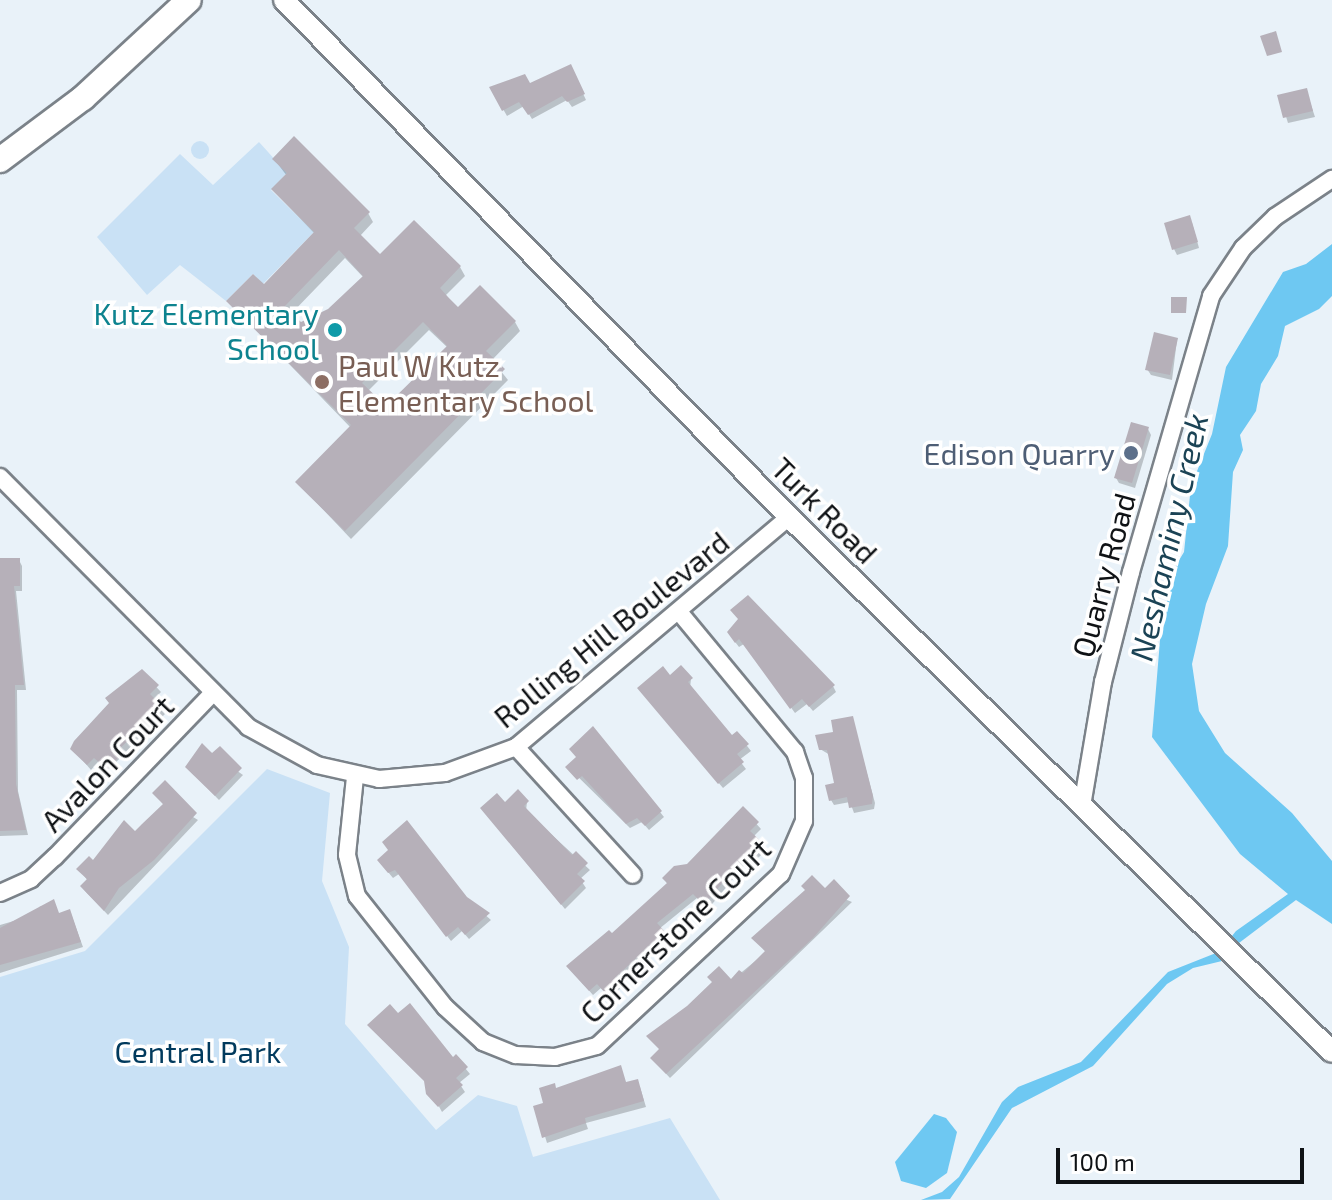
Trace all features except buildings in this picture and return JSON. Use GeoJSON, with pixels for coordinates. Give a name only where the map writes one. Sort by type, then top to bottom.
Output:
{"type":"FeatureCollection","features":[{"type":"Feature","properties":{"kind":"main road"},"geometry":{"type":"LineString","coordinates":[[9,154],[83,98],[189,0]]}},
{"type":"Feature","properties":{"kind":"street","name":"Turk Road"},"geometry":{"type":"LineString","coordinates":[[284,0],[789,517],[1332,1052]]}},
{"type":"Feature","properties":{"kind":"street","name":"Quarry Road"},"geometry":{"type":"LineString","coordinates":[[1082,806],[1103,682],[1206,307],[1243,248],[1275,217],[1332,179]]}},
{"type":"Feature","properties":{"kind":"street","name":"Rolling Hill Boulevard"},"geometry":{"type":"LineString","coordinates":[[4,488],[212,694],[279,747],[355,777],[445,773],[516,747],[789,517]]}},
{"type":"Feature","properties":{"kind":"street","name":"Cornerstone Court"},"geometry":{"type":"LineString","coordinates":[[355,777],[347,855],[357,896],[445,1007],[483,1042],[516,1055],[555,1057],[597,1046],[781,874],[804,821],[804,778],[795,752],[679,612]]}},
{"type":"Feature","properties":{"kind":"street","name":"Avalon Court"},"geometry":{"type":"LineString","coordinates":[[0,893],[31,879],[55,857],[212,694]]}},
{"type":"Feature","properties":{"kind":"street"},"geometry":{"type":"LineString","coordinates":[[516,747],[633,875]]}},
{"type":"Feature","properties":{"kind":"green space"},"geometry":{"type":"Polygon","coordinates":[[[200,141],[209,150],[200,159],[191,150],[200,141]]]}},
{"type":"Feature","properties":{"kind":"green space"},"geometry":{"type":"Polygon","coordinates":[[[259,142],[287,173],[271,190],[314,232],[263,284],[253,274],[226,301],[180,265],[147,295],[97,237],[180,154],[213,185],[259,142]]]}},
{"type":"Feature","properties":{"kind":"green space","name":"Central Park"},"geometry":{"type":"Polygon","coordinates":[[[267,769],[330,793],[322,881],[349,947],[345,1024],[436,1130],[478,1095],[517,1106],[533,1157],[670,1118],[720,1200],[0,1200],[0,977],[85,951],[267,769]]]}},
{"type":"Feature","properties":{"kind":"water"},"geometry":{"type":"Polygon","coordinates":[[[1332,244],[1332,296],[1319,309],[1285,326],[1278,356],[1261,384],[1256,411],[1240,435],[1243,450],[1233,472],[1228,546],[1206,604],[1192,664],[1199,711],[1225,753],[1292,813],[1332,861],[1332,924],[1296,900],[1239,943],[1232,936],[1236,931],[1288,894],[1240,854],[1152,737],[1161,628],[1175,567],[1184,552],[1191,486],[1212,434],[1226,367],[1283,272],[1306,264],[1332,244]]]}},
{"type":"Feature","properties":{"kind":"water"},"geometry":{"type":"Polygon","coordinates":[[[1216,953],[1222,961],[1193,968],[1167,984],[1093,1066],[1012,1108],[950,1199],[921,1200],[942,1192],[959,1177],[1002,1102],[1018,1087],[1081,1062],[1168,972],[1216,953]]]}},
{"type":"Feature","properties":{"kind":"water"},"geometry":{"type":"Polygon","coordinates":[[[934,1114],[946,1118],[957,1132],[947,1173],[926,1188],[901,1181],[895,1162],[934,1114]]]}},
{"type":"Feature","properties":{"kind":"place","name":"Kutz Elementary School"},"geometry":{"type":"Point","coordinates":[335,330]}},
{"type":"Feature","properties":{"kind":"place","name":"Paul W Kutz Elementary School"},"geometry":{"type":"Point","coordinates":[322,382]}},
{"type":"Feature","properties":{"kind":"place","name":"Edison Quarry"},"geometry":{"type":"Point","coordinates":[1131,453]}},
{"type":"Feature","properties":{"kind":"water label","name":"Neshaminy Creek"},"geometry":{"type":"Point","coordinates":[1168,537]}}]}
